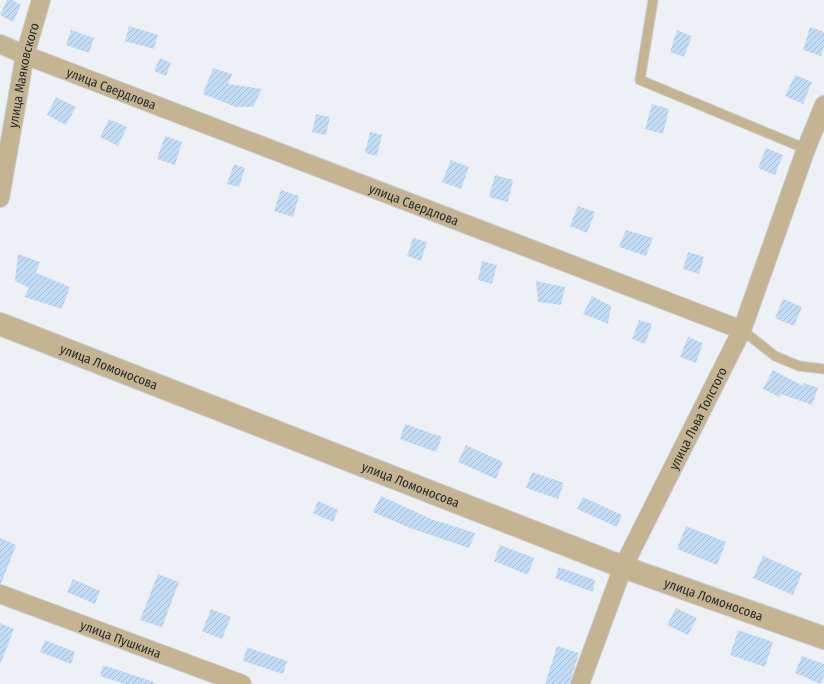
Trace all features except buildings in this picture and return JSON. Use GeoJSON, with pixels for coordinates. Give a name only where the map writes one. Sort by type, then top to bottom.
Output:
{"type":"FeatureCollection","features":[{"type":"Feature","properties":{"kind":"street","name":"улица Маяковского"},"geometry":{"type":"LineString","coordinates":[[0,198],[25,55],[41,0]]}},
{"type":"Feature","properties":{"kind":"street","name":"улица Свердлова"},"geometry":{"type":"LineString","coordinates":[[0,44],[25,55],[742,330]]}},
{"type":"Feature","properties":{"kind":"street","name":"улица Льва Толстого"},"geometry":{"type":"LineString","coordinates":[[580,684],[623,567],[742,330],[806,149],[824,104]]}},
{"type":"Feature","properties":{"kind":"street","name":"улица Ломоносова"},"geometry":{"type":"LineString","coordinates":[[0,324],[623,567],[824,638]]}},
{"type":"Feature","properties":{"kind":"street","name":"улица Пушкина"},"geometry":{"type":"LineString","coordinates":[[0,594],[242,684]]}},
{"type":"Feature","properties":{"kind":"lane"},"geometry":{"type":"LineString","coordinates":[[653,0],[640,80],[806,149]]}},
{"type":"Feature","properties":{"kind":"lane","name":"улица Свердлова"},"geometry":{"type":"LineString","coordinates":[[742,330],[775,356],[799,366],[824,369]]}}]}
